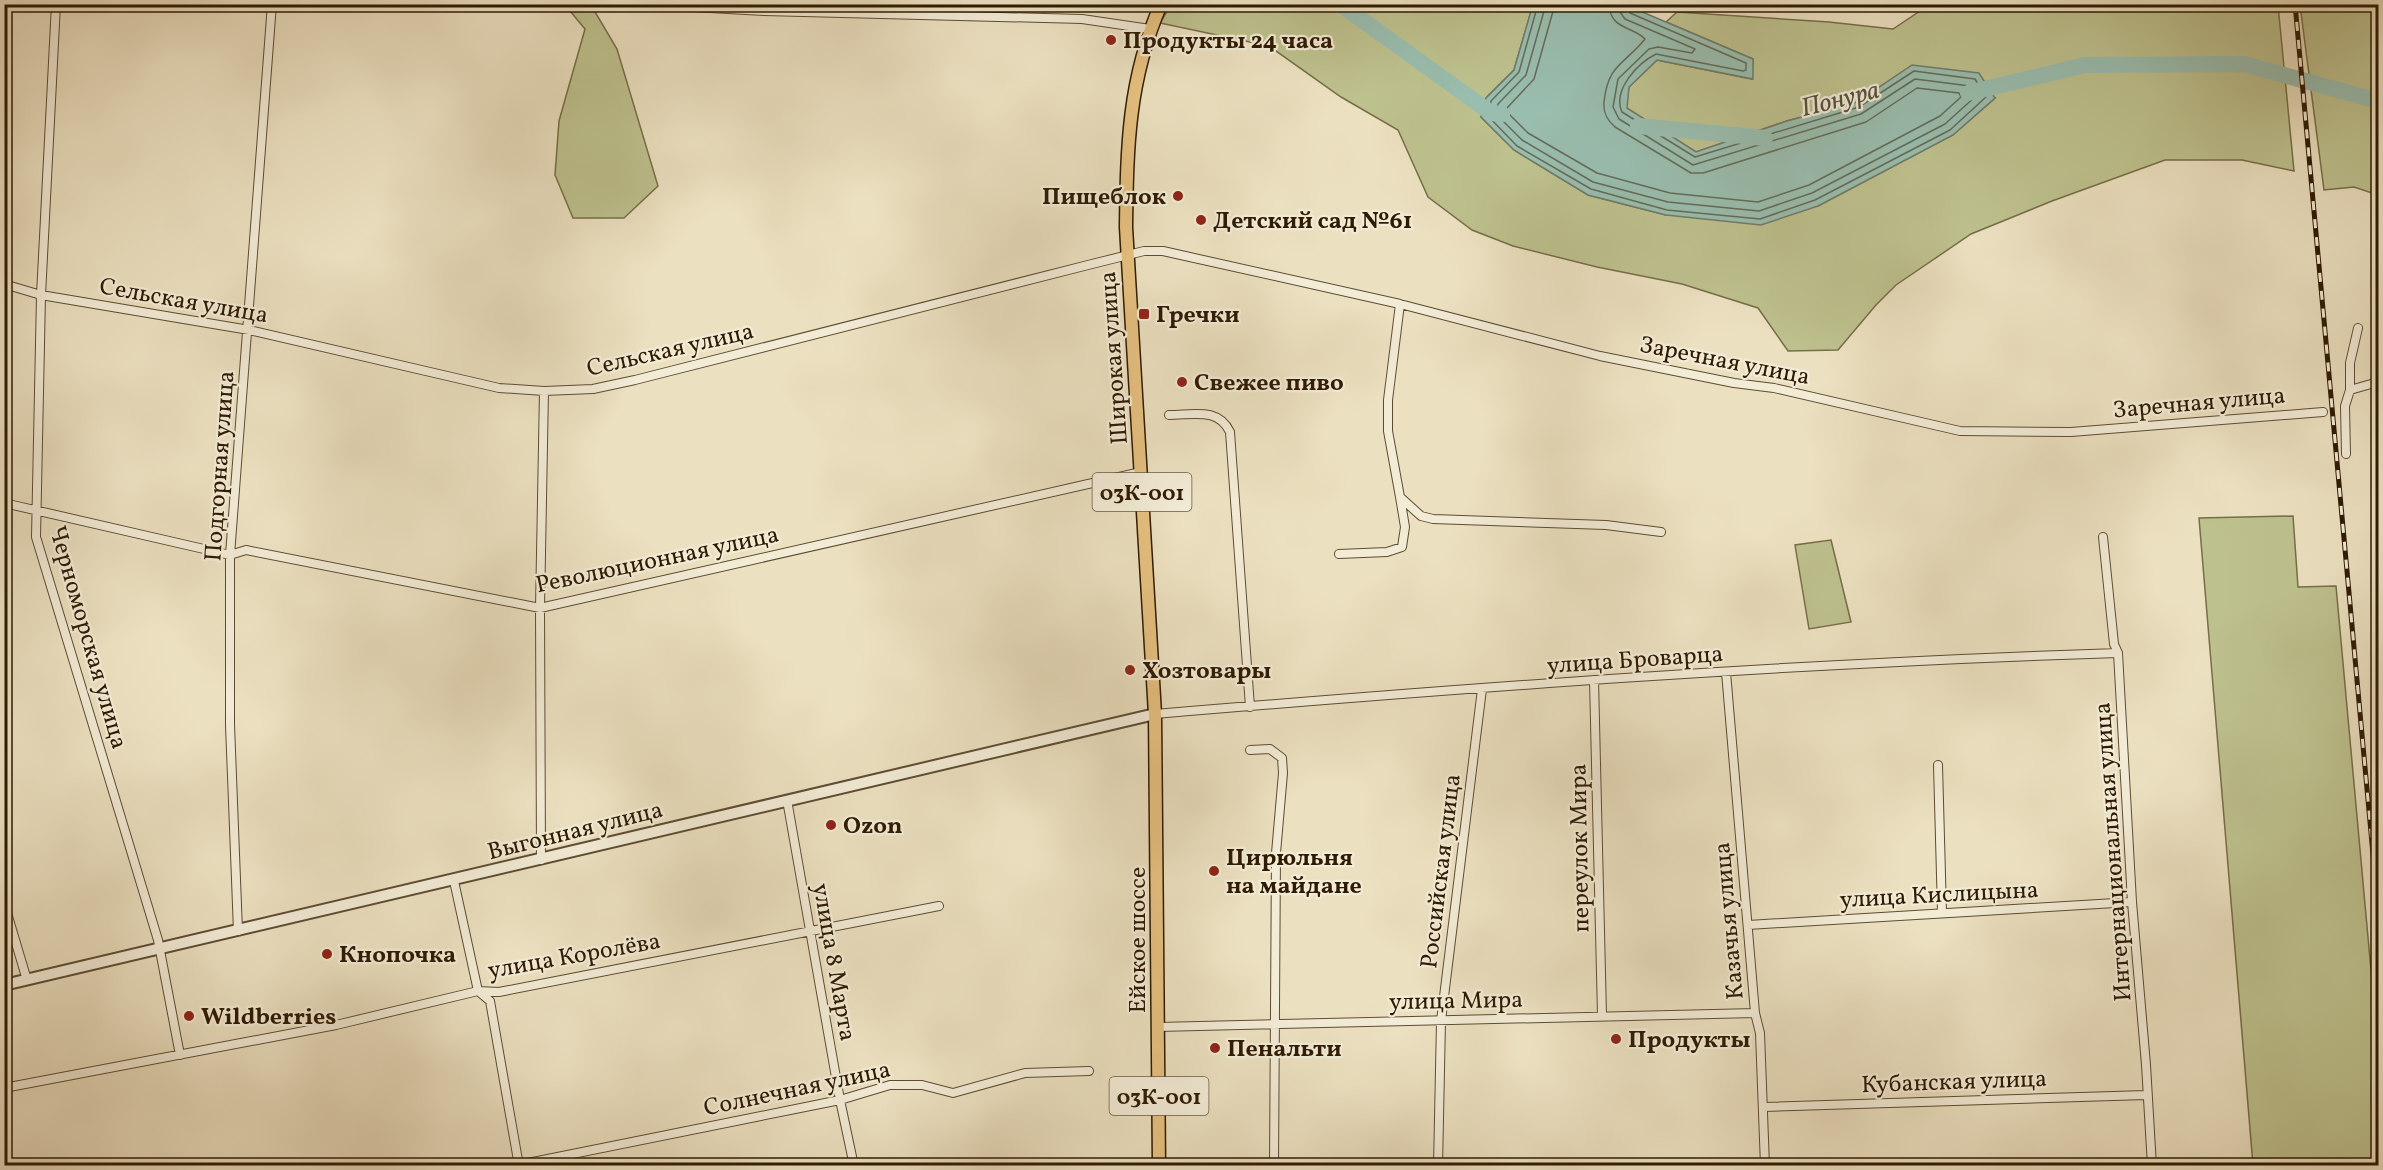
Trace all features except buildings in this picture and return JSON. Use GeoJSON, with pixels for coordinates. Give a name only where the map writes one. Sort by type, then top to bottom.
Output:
{"type":"FeatureCollection","features":[{"type":"Feature","properties":{"kind":"main road","name":"Широкая улица"},"geometry":{"type":"LineString","coordinates":[[1155,714],[1127,255],[1126,146],[1131,107],[1150,29],[1161,4]]}},
{"type":"Feature","properties":{"kind":"main road","name":"Ейское шоссе"},"geometry":{"type":"LineString","coordinates":[[1155,714],[1159,1166]]}},
{"type":"Feature","properties":{"kind":"street","name":"Черноморская улица"},"geometry":{"type":"LineString","coordinates":[[56,4],[41,295],[36,537],[159,950],[180,1055]]}},
{"type":"Feature","properties":{"kind":"street","name":"Подгорная улица"},"geometry":{"type":"LineString","coordinates":[[238,931],[230,725],[230,555],[249,330],[272,4]]}},
{"type":"Feature","properties":{"kind":"street"},"geometry":{"type":"LineString","coordinates":[[638,4],[764,11],[1082,19],[1150,29]]}},
{"type":"Feature","properties":{"kind":"street","name":"Заречная улица"},"geometry":{"type":"LineString","coordinates":[[1127,255],[1163,251],[1400,304],[1600,356],[1734,383],[1774,388],[1960,431],[2071,432],[2323,412]]}},
{"type":"Feature","properties":{"kind":"street","name":"Сельская улица"},"geometry":{"type":"LineString","coordinates":[[4,284],[41,295],[249,330],[499,388],[544,391],[593,389],[635,380],[1127,255]]}},
{"type":"Feature","properties":{"kind":"street"},"geometry":{"type":"LineString","coordinates":[[1340,554],[1387,552],[1402,547],[1405,527],[1388,431],[1388,400],[1400,304]]}},
{"type":"Feature","properties":{"kind":"street"},"geometry":{"type":"LineString","coordinates":[[2346,454],[2345,406],[2350,390],[2350,363],[2358,328]]}},
{"type":"Feature","properties":{"kind":"street"},"geometry":{"type":"LineString","coordinates":[[2350,390],[2379,382]]}},
{"type":"Feature","properties":{"kind":"street"},"geometry":{"type":"LineString","coordinates":[[541,860],[540,608],[544,391]]}},
{"type":"Feature","properties":{"kind":"street"},"geometry":{"type":"LineString","coordinates":[[1169,416],[1215,416],[1222,418],[1230,432],[1251,707]]}},
{"type":"Feature","properties":{"kind":"street","name":"Революционная улица"},"geometry":{"type":"LineString","coordinates":[[4,503],[230,555],[246,550],[540,608],[1141,472]]}},
{"type":"Feature","properties":{"kind":"street"},"geometry":{"type":"LineString","coordinates":[[1400,497],[1421,516],[1433,519],[1606,525],[1660,532]]}},
{"type":"Feature","properties":{"kind":"street","name":"Интернациональная улица"},"geometry":{"type":"LineString","coordinates":[[2103,537],[2114,644],[2118,654],[2132,902],[2152,1166]]}},
{"type":"Feature","properties":{"kind":"street","name":"улица Броварца"},"geometry":{"type":"LineString","coordinates":[[1155,714],[1594,680],[1969,658],[2118,654]]}},
{"type":"Feature","properties":{"kind":"street","name":"Казачья улица"},"geometry":{"type":"LineString","coordinates":[[1726,672],[1755,1013],[1760,1033],[1765,1166]]}},
{"type":"Feature","properties":{"kind":"street","name":"переулок Мира"},"geometry":{"type":"LineString","coordinates":[[1594,680],[1602,1015]]}},
{"type":"Feature","properties":{"kind":"street","name":"Российская улица"},"geometry":{"type":"LineString","coordinates":[[1438,1166],[1441,1021],[1482,689]]}},
{"type":"Feature","properties":{"kind":"street","name":"Выгонная улица"},"geometry":{"type":"LineString","coordinates":[[4,985],[454,881],[1155,714]]}},
{"type":"Feature","properties":{"kind":"street"},"geometry":{"type":"LineString","coordinates":[[1250,750],[1270,749],[1282,758],[1284,773],[1276,853],[1274,1166]]}},
{"type":"Feature","properties":{"kind":"street"},"geometry":{"type":"LineString","coordinates":[[1938,765],[1942,912]]}},
{"type":"Feature","properties":{"kind":"street","name":"улица 8 Марта"},"geometry":{"type":"LineString","coordinates":[[787,800],[809,932],[854,1166]]}},
{"type":"Feature","properties":{"kind":"street"},"geometry":{"type":"LineString","coordinates":[[454,881],[478,991],[490,1001],[517,1165]]}},
{"type":"Feature","properties":{"kind":"street","name":"улица Кислицына"},"geometry":{"type":"LineString","coordinates":[[1748,925],[2132,902]]}},
{"type":"Feature","properties":{"kind":"street"},"geometry":{"type":"LineString","coordinates":[[4,903],[27,980]]}},
{"type":"Feature","properties":{"kind":"street","name":"улица Королёва"},"geometry":{"type":"LineString","coordinates":[[4,1088],[336,1025],[478,991],[499,992],[939,906]]}},
{"type":"Feature","properties":{"kind":"street","name":"улица Мира"},"geometry":{"type":"LineString","coordinates":[[1158,1027],[1755,1013]]}},
{"type":"Feature","properties":{"kind":"street","name":"Солнечная улица"},"geometry":{"type":"LineString","coordinates":[[517,1165],[840,1100],[890,1085],[922,1085],[953,1093],[1025,1074],[1089,1071]]}},
{"type":"Feature","properties":{"kind":"street","name":"Кубанская улица"},"geometry":{"type":"LineString","coordinates":[[1764,1107],[2146,1095]]}},
{"type":"Feature","properties":{"kind":"green space"},"geometry":{"type":"Polygon","coordinates":[[[565,5],[591,5],[617,49],[658,186],[624,218],[573,218],[555,175],[559,121],[585,29],[565,5]]]}},
{"type":"Feature","properties":{"kind":"green space"},"geometry":{"type":"Polygon","coordinates":[[[1171,5],[1533,5],[1514,70],[1486,98],[1481,117],[1514,150],[1588,195],[1666,215],[1818,206],[1953,135],[1995,98],[1884,84],[1857,102],[1787,121],[1696,152],[1626,108],[1629,87],[1657,60],[1752,79],[1753,59],[1666,22],[1677,12],[1829,22],[1893,29],[1929,5],[2278,5],[2294,171],[2242,160],[2165,160],[2052,201],[1971,234],[1896,285],[1838,350],[1788,351],[1758,308],[1682,284],[1597,267],[1513,246],[1472,230],[1428,197],[1398,130],[1341,97],[1269,46],[1160,23],[1171,5]]]}},
{"type":"Feature","properties":{"kind":"green space"},"geometry":{"type":"Polygon","coordinates":[[[2300,5],[2378,5],[2378,195],[2354,187],[2324,190],[2300,5]]]}},
{"type":"Feature","properties":{"kind":"green space"},"geometry":{"type":"Polygon","coordinates":[[[2293,516],[2298,587],[2336,586],[2378,1047],[2374,1165],[2253,1165],[2199,518],[2293,516]]]}},
{"type":"Feature","properties":{"kind":"green space"},"geometry":{"type":"Polygon","coordinates":[[[1831,540],[1851,622],[1809,629],[1795,545],[1831,540]]]}},
{"type":"Feature","properties":{"kind":"water"},"geometry":{"type":"Polygon","coordinates":[[[1533,4],[1626,5],[1753,59],[1753,79],[1657,60],[1629,87],[1627,108],[1696,152],[1787,121],[1857,102],[1912,65],[1979,73],[1995,98],[1953,135],[1818,206],[1761,225],[1666,215],[1588,195],[1514,150],[1481,117],[1486,98],[1514,70],[1533,4]]]}},
{"type":"Feature","properties":{"kind":"waterway","name":"Понура"},"geometry":{"type":"LineString","coordinates":[[1340,4],[1491,113],[1502,114]]}},
{"type":"Feature","properties":{"kind":"waterway","name":"Понура"},"geometry":{"type":"LineString","coordinates":[[1968,93],[2085,65],[2244,64],[2378,101]]}},
{"type":"Feature","properties":{"kind":"waterway","name":"Понура"},"geometry":{"type":"LineString","coordinates":[[1638,126],[1765,138]]}},
{"type":"Feature","properties":{"kind":"railway"},"geometry":{"type":"LineString","coordinates":[[2295,4],[2378,909]]}},
{"type":"Feature","properties":{"kind":"place","name":"Продукты 24 часа"},"geometry":{"type":"Point","coordinates":[1111,40]}},
{"type":"Feature","properties":{"kind":"place","name":"Пищеблок"},"geometry":{"type":"Point","coordinates":[1178,196]}},
{"type":"Feature","properties":{"kind":"place","name":"Детский сад №61"},"geometry":{"type":"Point","coordinates":[1201,220]}},
{"type":"Feature","properties":{"kind":"place","name":"Гречки"},"geometry":{"type":"Point","coordinates":[1144,314]}},
{"type":"Feature","properties":{"kind":"place","name":"Свежее пиво"},"geometry":{"type":"Point","coordinates":[1182,382]}},
{"type":"Feature","properties":{"kind":"place","name":"Хозтовары"},"geometry":{"type":"Point","coordinates":[1130,670]}},
{"type":"Feature","properties":{"kind":"place","name":"Ozon"},"geometry":{"type":"Point","coordinates":[831,825]}},
{"type":"Feature","properties":{"kind":"place","name":"Цирюльня на майдане"},"geometry":{"type":"Point","coordinates":[1214,871]}},
{"type":"Feature","properties":{"kind":"place","name":"Кнопочка"},"geometry":{"type":"Point","coordinates":[327,954]}},
{"type":"Feature","properties":{"kind":"place","name":"Wildberries"},"geometry":{"type":"Point","coordinates":[189,1016]}},
{"type":"Feature","properties":{"kind":"place","name":"Продукты"},"geometry":{"type":"Point","coordinates":[1616,1039]}},
{"type":"Feature","properties":{"kind":"place","name":"Пенальти"},"geometry":{"type":"Point","coordinates":[1215,1048]}}]}
